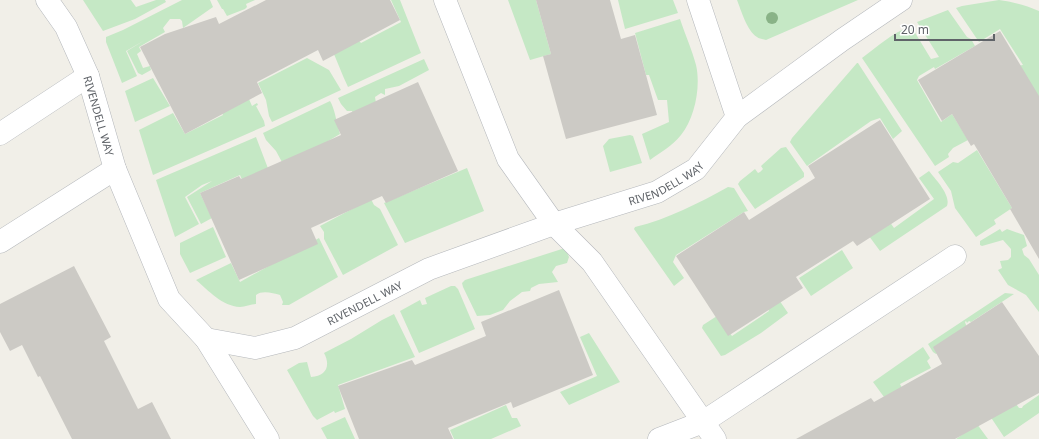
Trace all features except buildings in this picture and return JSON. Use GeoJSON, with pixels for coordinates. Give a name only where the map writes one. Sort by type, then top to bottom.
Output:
{"type":"FeatureCollection","features":[{"type":"Feature","properties":{"kind":"street","name":"RIVENDELL WAY"},"geometry":{"type":"LineString","coordinates":[[47,0],[66,27],[88,76],[115,169],[169,299],[206,339],[255,348],[295,338],[429,269],[554,224],[657,192],[696,168],[737,117],[842,40],[901,0]]}},
{"type":"Feature","properties":{"kind":"street"},"geometry":{"type":"LineString","coordinates":[[446,0],[508,158],[554,224],[592,262],[709,431]]}},
{"type":"Feature","properties":{"kind":"street"},"geometry":{"type":"LineString","coordinates":[[698,0],[737,117]]}},
{"type":"Feature","properties":{"kind":"street"},"geometry":{"type":"LineString","coordinates":[[0,134],[88,76]]}},
{"type":"Feature","properties":{"kind":"street"},"geometry":{"type":"LineString","coordinates":[[0,242],[115,169]]}},
{"type":"Feature","properties":{"kind":"street"},"geometry":{"type":"LineString","coordinates":[[659,439],[709,431],[955,256]]}},
{"type":"Feature","properties":{"kind":"street"},"geometry":{"type":"LineString","coordinates":[[206,339],[268,439]]}},
{"type":"Feature","properties":{"kind":"green space"},"geometry":{"type":"Polygon","coordinates":[[[83,0],[131,0],[136,7],[156,0],[165,0],[166,2],[135,19],[103,31],[83,0]]]}},
{"type":"Feature","properties":{"kind":"green space"},"geometry":{"type":"Polygon","coordinates":[[[182,0],[210,0],[213,7],[183,28],[182,21],[180,19],[170,19],[163,28],[165,32],[139,47],[141,51],[137,54],[143,68],[150,66],[151,70],[142,75],[138,73],[127,51],[145,40],[126,51],[137,76],[122,83],[106,42],[106,37],[182,0]]]}},
{"type":"Feature","properties":{"kind":"green space"},"geometry":{"type":"Polygon","coordinates":[[[217,0],[255,0],[246,4],[247,7],[245,9],[227,16],[217,0]]]}},
{"type":"Feature","properties":{"kind":"green space"},"geometry":{"type":"Polygon","coordinates":[[[391,0],[400,0],[421,53],[348,87],[330,46],[354,35],[361,43],[401,22],[391,0]]]}},
{"type":"Feature","properties":{"kind":"green space"},"geometry":{"type":"Polygon","coordinates":[[[508,0],[536,0],[551,54],[530,60],[508,0]]]}},
{"type":"Feature","properties":{"kind":"green space"},"geometry":{"type":"Polygon","coordinates":[[[618,0],[673,0],[678,13],[625,29],[618,0]]]}},
{"type":"Feature","properties":{"kind":"green space"},"geometry":{"type":"Polygon","coordinates":[[[737,0],[858,0],[766,40],[758,38],[750,30],[737,0]]]}},
{"type":"Feature","properties":{"kind":"green space"},"geometry":{"type":"Polygon","coordinates":[[[999,0],[1019,4],[1039,11],[1039,99],[1017,66],[1023,65],[1000,29],[979,42],[956,8],[999,0]]]}},
{"type":"Feature","properties":{"kind":"green space"},"geometry":{"type":"Polygon","coordinates":[[[948,10],[975,46],[935,69],[934,67],[919,76],[917,80],[941,122],[952,114],[968,140],[953,148],[948,154],[949,157],[935,166],[862,58],[891,36],[911,26],[931,59],[939,57],[917,22],[948,10]]]}},
{"type":"Feature","properties":{"kind":"green space"},"geometry":{"type":"Polygon","coordinates":[[[680,19],[696,65],[698,82],[696,102],[690,120],[678,139],[650,160],[642,134],[669,122],[667,100],[658,100],[649,75],[646,75],[635,33],[680,19]]]}},
{"type":"Feature","properties":{"kind":"green space"},"geometry":{"type":"Polygon","coordinates":[[[307,58],[329,70],[341,90],[272,122],[269,116],[266,100],[258,83],[307,58]]]}},
{"type":"Feature","properties":{"kind":"green space"},"geometry":{"type":"Polygon","coordinates":[[[424,59],[429,70],[399,86],[385,89],[385,95],[381,93],[375,97],[378,115],[357,126],[352,111],[347,111],[338,98],[424,59]]]}},
{"type":"Feature","properties":{"kind":"green space"},"geometry":{"type":"Polygon","coordinates":[[[857,63],[902,131],[893,139],[880,118],[871,121],[807,166],[790,142],[857,63]]]}},
{"type":"Feature","properties":{"kind":"green space"},"geometry":{"type":"Polygon","coordinates":[[[153,78],[170,106],[135,122],[125,91],[153,78]]]}},
{"type":"Feature","properties":{"kind":"green space"},"geometry":{"type":"Polygon","coordinates":[[[245,90],[252,106],[257,103],[258,105],[256,106],[265,126],[153,175],[139,130],[173,113],[185,134],[223,115],[218,104],[245,90]]]}},
{"type":"Feature","properties":{"kind":"green space"},"geometry":{"type":"Polygon","coordinates":[[[330,101],[335,113],[340,134],[313,150],[283,164],[276,151],[266,140],[263,133],[330,101]]]}},
{"type":"Feature","properties":{"kind":"green space"},"geometry":{"type":"Polygon","coordinates":[[[630,135],[633,136],[642,163],[610,172],[603,146],[609,139],[630,135]]]}},
{"type":"Feature","properties":{"kind":"green space"},"geometry":{"type":"Polygon","coordinates":[[[256,137],[269,171],[243,182],[240,175],[200,193],[212,218],[201,224],[187,197],[212,181],[202,185],[185,197],[199,224],[175,237],[156,180],[256,137]]]}},
{"type":"Feature","properties":{"kind":"green space"},"geometry":{"type":"Polygon","coordinates":[[[786,147],[804,173],[804,177],[755,209],[738,184],[755,169],[758,173],[760,172],[763,169],[761,166],[781,148],[786,147]]]}},
{"type":"Feature","properties":{"kind":"green space"},"geometry":{"type":"Polygon","coordinates":[[[977,150],[1012,208],[994,220],[996,224],[976,237],[955,208],[951,191],[938,172],[953,162],[958,163],[977,150]]]}},
{"type":"Feature","properties":{"kind":"green space"},"geometry":{"type":"Polygon","coordinates":[[[467,168],[484,211],[405,243],[384,203],[467,168]]]}},
{"type":"Feature","properties":{"kind":"green space"},"geometry":{"type":"Polygon","coordinates":[[[929,171],[945,192],[948,202],[947,206],[880,251],[866,232],[887,218],[894,228],[934,199],[919,178],[929,171]]]}},
{"type":"Feature","properties":{"kind":"green space"},"geometry":{"type":"Polygon","coordinates":[[[728,187],[734,188],[748,211],[744,212],[676,255],[673,262],[684,278],[674,286],[634,229],[635,227],[647,224],[695,205],[728,187]]]}},
{"type":"Feature","properties":{"kind":"green space"},"geometry":{"type":"Polygon","coordinates":[[[371,199],[374,205],[380,209],[398,245],[343,275],[324,239],[324,232],[320,226],[371,199]]]}},
{"type":"Feature","properties":{"kind":"green space"},"geometry":{"type":"Polygon","coordinates":[[[213,227],[226,257],[190,273],[180,254],[180,243],[213,227]]]}},
{"type":"Feature","properties":{"kind":"green space"},"geometry":{"type":"Polygon","coordinates":[[[1000,229],[1002,232],[1007,229],[1024,235],[1027,246],[1022,249],[1024,255],[1029,259],[1039,275],[1039,312],[1026,295],[1008,285],[998,270],[1002,268],[1000,261],[1008,260],[1011,257],[1011,249],[1003,240],[982,246],[980,245],[980,241],[1000,229]]]}},
{"type":"Feature","properties":{"kind":"green space"},"geometry":{"type":"Polygon","coordinates":[[[319,238],[338,277],[289,305],[282,305],[283,302],[280,295],[264,292],[256,295],[256,304],[242,307],[233,306],[216,297],[196,280],[231,263],[240,282],[319,238]]]}},
{"type":"Feature","properties":{"kind":"green space"},"geometry":{"type":"Polygon","coordinates":[[[565,248],[569,257],[567,263],[556,266],[552,272],[558,282],[539,284],[531,288],[530,291],[522,292],[510,301],[503,310],[490,315],[477,316],[463,287],[462,283],[465,280],[565,248]]]}},
{"type":"Feature","properties":{"kind":"green space"},"geometry":{"type":"Polygon","coordinates":[[[842,250],[853,268],[811,296],[799,278],[842,250]]]}},
{"type":"Feature","properties":{"kind":"green space"},"geometry":{"type":"Polygon","coordinates":[[[451,286],[455,286],[458,289],[475,329],[419,353],[400,311],[420,300],[422,305],[427,304],[425,298],[451,286]]]}},
{"type":"Feature","properties":{"kind":"green space"},"geometry":{"type":"Polygon","coordinates":[[[1005,293],[1014,294],[971,322],[969,321],[967,323],[966,321],[968,331],[936,354],[933,352],[928,344],[1005,293]]]}},
{"type":"Feature","properties":{"kind":"green space"},"geometry":{"type":"Polygon","coordinates":[[[775,294],[788,313],[761,333],[721,356],[702,328],[703,325],[717,316],[732,336],[769,311],[764,301],[775,294]]]}},
{"type":"Feature","properties":{"kind":"green space"},"geometry":{"type":"Polygon","coordinates":[[[394,314],[415,357],[338,385],[345,409],[335,413],[334,411],[317,420],[313,416],[287,370],[299,363],[307,362],[311,377],[320,375],[326,370],[327,366],[324,353],[394,314]]]}},
{"type":"Feature","properties":{"kind":"green space"},"geometry":{"type":"Polygon","coordinates":[[[589,333],[620,382],[569,405],[560,392],[597,376],[580,337],[589,333]]]}},
{"type":"Feature","properties":{"kind":"green space"},"geometry":{"type":"Polygon","coordinates":[[[923,347],[930,358],[927,361],[931,368],[900,384],[902,388],[884,397],[873,382],[923,347]]]}},
{"type":"Feature","properties":{"kind":"green space"},"geometry":{"type":"Polygon","coordinates":[[[1039,395],[1039,413],[1004,437],[990,416],[1014,401],[1019,408],[1022,408],[1039,395]]]}},
{"type":"Feature","properties":{"kind":"green space"},"geometry":{"type":"Polygon","coordinates":[[[506,405],[512,418],[517,418],[521,426],[491,439],[454,439],[450,430],[506,405]]]}},
{"type":"Feature","properties":{"kind":"green space"},"geometry":{"type":"Polygon","coordinates":[[[345,417],[355,439],[327,439],[321,428],[345,417]]]}},
{"type":"Feature","properties":{"kind":"green space"},"geometry":{"type":"Polygon","coordinates":[[[977,424],[988,439],[956,439],[977,424]]]}}]}
